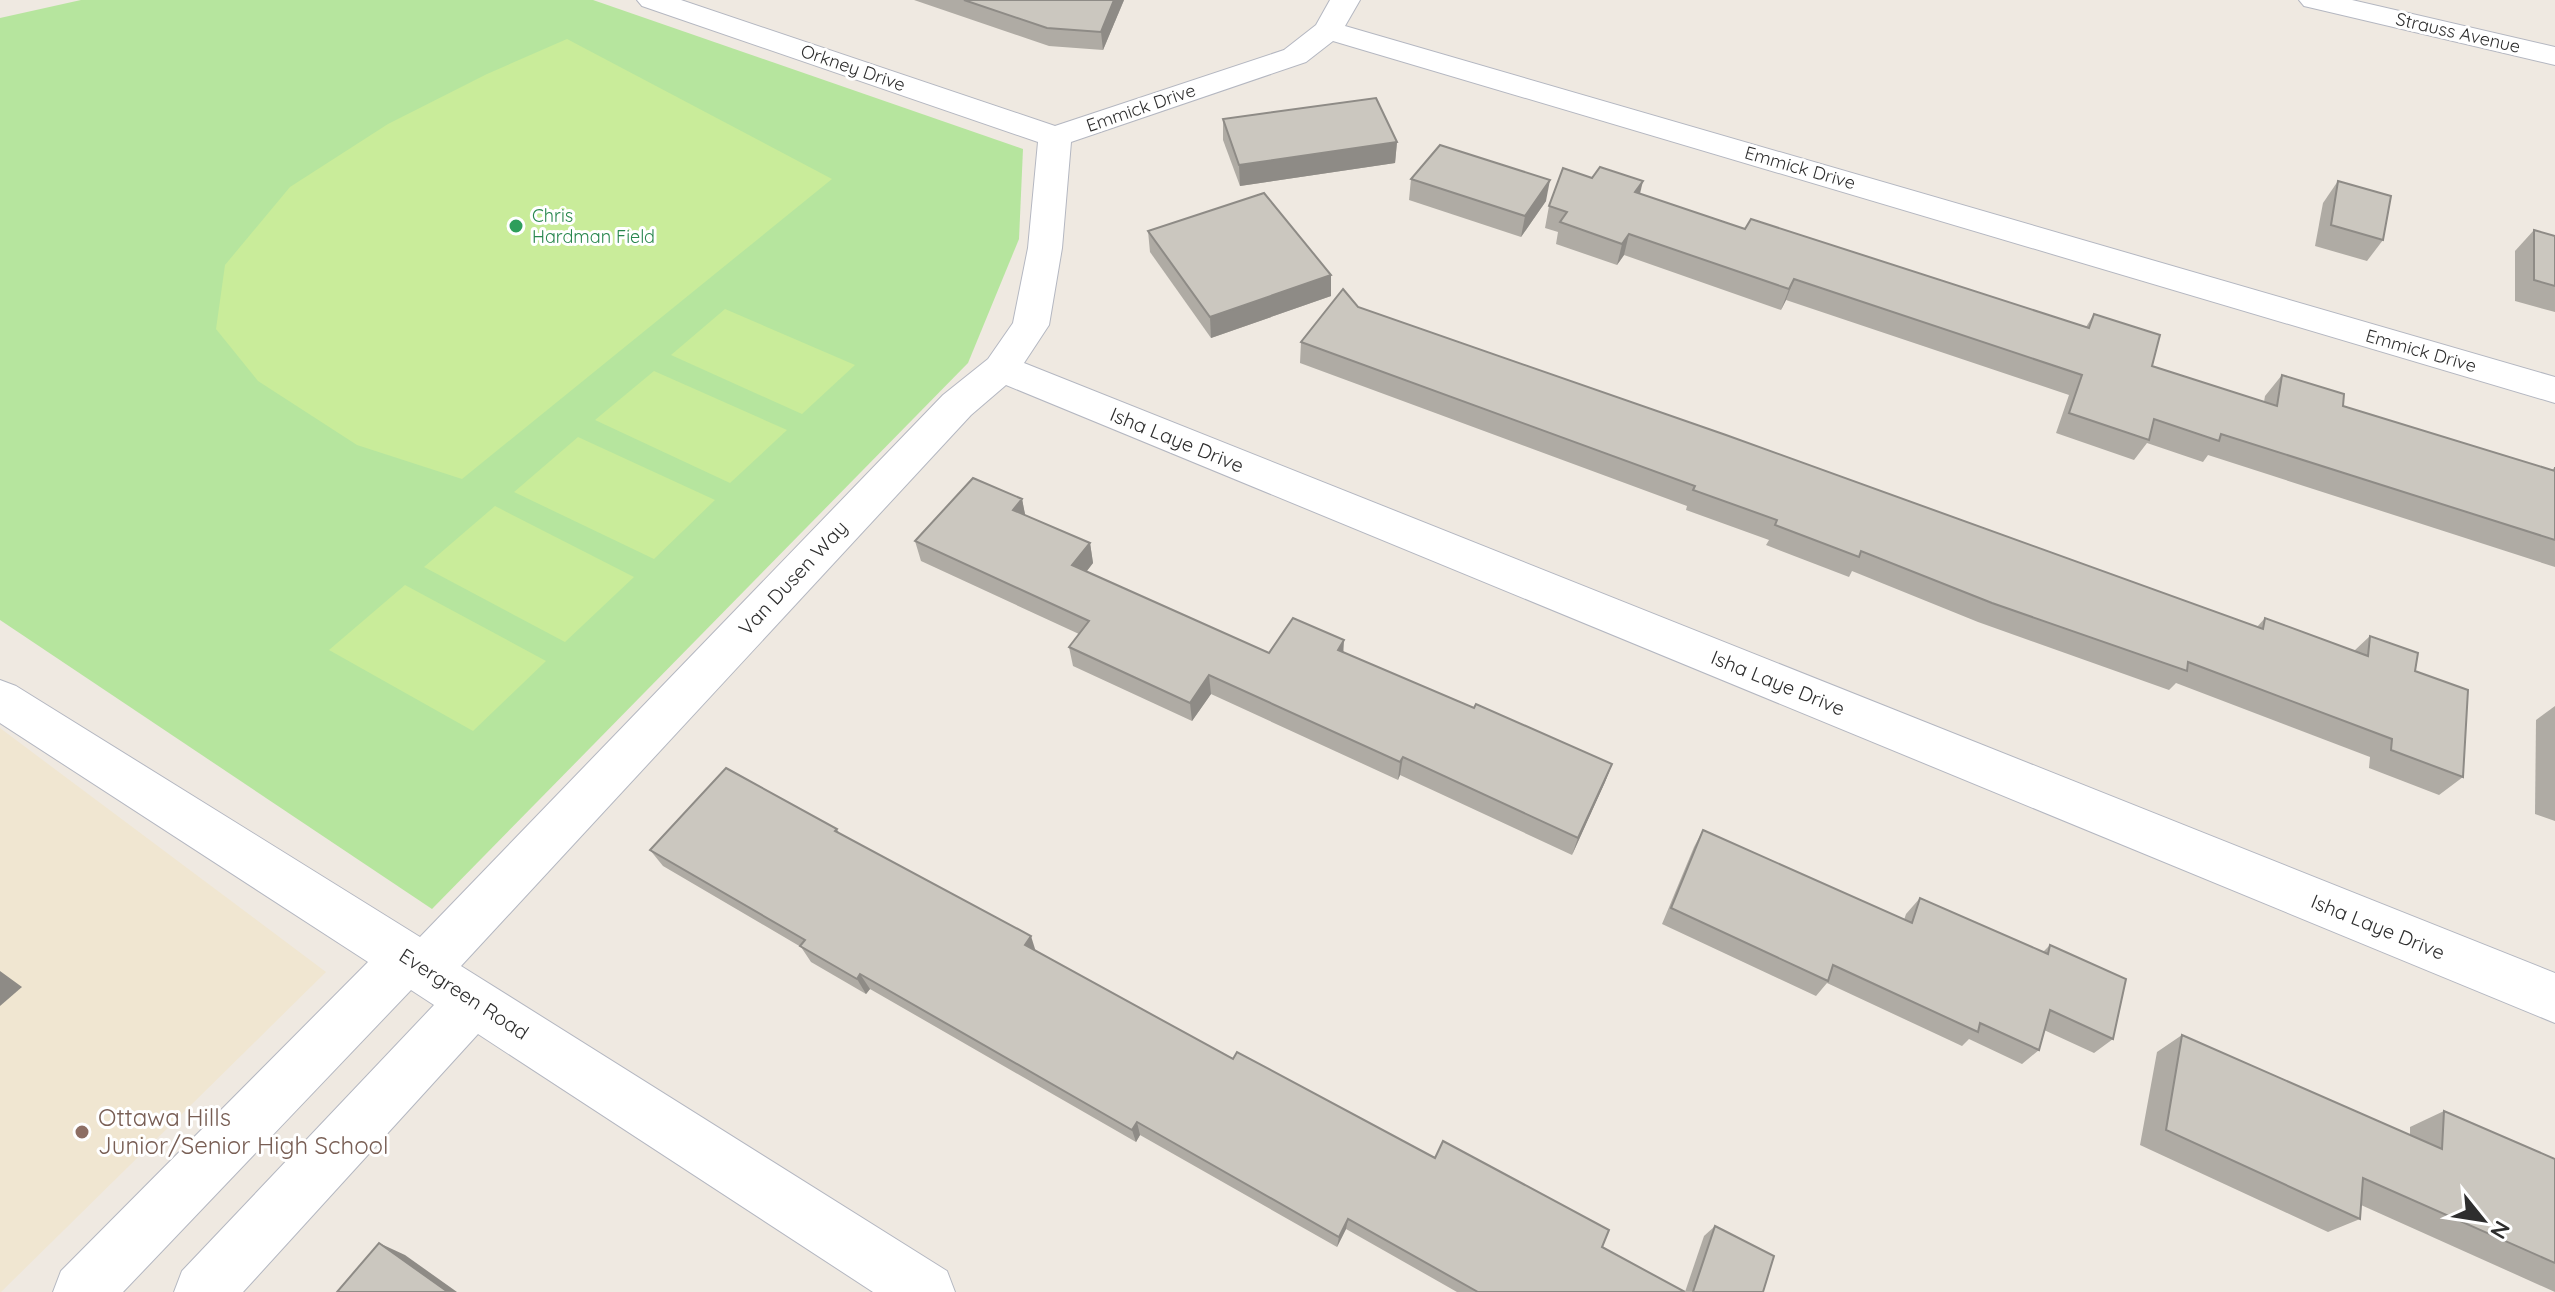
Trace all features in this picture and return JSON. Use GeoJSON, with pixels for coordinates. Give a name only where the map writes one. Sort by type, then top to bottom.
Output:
{"type":"FeatureCollection","features":[{"type":"Feature","properties":{"kind":"street","name":"Orkney Drive"},"geometry":{"type":"LineString","coordinates":[[652,0],[1055,137]]}},
{"type":"Feature","properties":{"kind":"street"},"geometry":{"type":"LineString","coordinates":[[1328,30],[1345,0]]}},
{"type":"Feature","properties":{"kind":"street","name":"Strauss Avenue"},"geometry":{"type":"LineString","coordinates":[[2314,0],[2555,56]]}},
{"type":"Feature","properties":{"kind":"street","name":"Emmick Drive"},"geometry":{"type":"LineString","coordinates":[[1055,137],[1295,56],[1328,30],[2555,390]]}},
{"type":"Feature","properties":{"kind":"street","name":"Van Dusen Way"},"geometry":{"type":"LineString","coordinates":[[82,1292],[416,963],[957,405],[1001,368],[1031,325],[1045,248],[1055,137]]}},
{"type":"Feature","properties":{"kind":"street","name":"Isha Laye Drive"},"geometry":{"type":"LineString","coordinates":[[1001,368],[2555,998]]}},
{"type":"Feature","properties":{"kind":"street","name":"Evergreen Road"},"geometry":{"type":"LineString","coordinates":[[0,699],[926,1292]]}},
{"type":"Feature","properties":{"kind":"street"},"geometry":{"type":"LineString","coordinates":[[203,1292],[473,1001]]}},
{"type":"Feature","properties":{"kind":"shaded area","name":"Ottawa Hills Junior/Senior High School"},"geometry":{"type":"Polygon","coordinates":[[[0,728],[326,972],[1,1292],[0,1292],[0,728]]]}},
{"type":"Feature","properties":{"kind":"green space"},"geometry":{"type":"Polygon","coordinates":[[[81,0],[593,0],[1023,149],[1019,239],[968,363],[432,909],[0,620],[0,18],[81,0]]]}},
{"type":"Feature","properties":{"kind":"green space","name":"Chris Hardman Field"},"geometry":{"type":"Polygon","coordinates":[[[567,39],[832,179],[462,479],[357,445],[258,381],[216,329],[225,265],[290,187],[388,124],[487,74],[567,39]]]}},
{"type":"Feature","properties":{"kind":"green space"},"geometry":{"type":"Polygon","coordinates":[[[725,309],[855,365],[802,414],[671,355],[725,309]]]}},
{"type":"Feature","properties":{"kind":"green space"},"geometry":{"type":"Polygon","coordinates":[[[654,371],[787,430],[730,483],[595,420],[654,371]]]}},
{"type":"Feature","properties":{"kind":"green space"},"geometry":{"type":"Polygon","coordinates":[[[578,437],[715,500],[654,559],[514,492],[578,437]]]}},
{"type":"Feature","properties":{"kind":"green space"},"geometry":{"type":"Polygon","coordinates":[[[495,506],[634,577],[565,642],[424,567],[495,506]]]}},
{"type":"Feature","properties":{"kind":"green space"},"geometry":{"type":"Polygon","coordinates":[[[405,585],[546,661],[473,731],[329,650],[405,585]]]}},
{"type":"Feature","properties":{"kind":"building"},"geometry":{"type":"Polygon","coordinates":[[[964,0],[1114,0],[1101,32],[1047,28],[964,0]]]}},
{"type":"Feature","properties":{"kind":"building"},"geometry":{"type":"Polygon","coordinates":[[[1376,98],[1397,142],[1239,165],[1223,119],[1376,98]]]}},
{"type":"Feature","properties":{"kind":"building"},"geometry":{"type":"Polygon","coordinates":[[[1440,145],[1550,180],[1525,216],[1411,179],[1440,145]]]}},
{"type":"Feature","properties":{"kind":"building"},"geometry":{"type":"Polygon","coordinates":[[[1600,167],[1643,181],[1635,192],[1745,229],[1751,219],[2089,328],[2094,314],[2160,335],[2152,366],[2277,406],[2282,375],[2344,394],[2343,406],[2555,471],[2555,540],[2221,434],[2219,441],[2154,419],[2149,440],[2069,413],[2082,375],[1794,279],[1789,289],[1629,234],[1622,244],[1560,222],[1567,212],[1549,206],[1563,168],[1592,178],[1600,167]]]}},
{"type":"Feature","properties":{"kind":"building"},"geometry":{"type":"Polygon","coordinates":[[[2338,181],[2391,196],[2383,240],[2331,225],[2338,181]]]}},
{"type":"Feature","properties":{"kind":"building"},"geometry":{"type":"Polygon","coordinates":[[[1264,193],[1331,275],[1210,317],[1148,231],[1264,193]]]}},
{"type":"Feature","properties":{"kind":"building"},"geometry":{"type":"Polygon","coordinates":[[[2534,230],[2555,236],[2555,286],[2534,280],[2534,230]]]}},
{"type":"Feature","properties":{"kind":"building"},"geometry":{"type":"Polygon","coordinates":[[[1343,289],[1358,307],[1726,435],[2263,629],[2265,618],[2368,656],[2370,636],[2418,653],[2415,671],[2468,690],[2463,777],[2391,750],[2392,739],[2188,662],[2187,671],[1992,603],[1861,551],[1859,557],[1775,525],[1777,520],[1693,490],[1695,486],[1301,342],[1343,289]]]}},
{"type":"Feature","properties":{"kind":"building"},"geometry":{"type":"Polygon","coordinates":[[[973,478],[1022,499],[1013,510],[1090,543],[1072,565],[1269,653],[1293,618],[1344,640],[1338,650],[1474,708],[1476,704],[1612,764],[1578,838],[1403,757],[1400,762],[1209,675],[1190,703],[1069,647],[1089,621],[915,541],[973,478]]]}},
{"type":"Feature","properties":{"kind":"building"},"geometry":{"type":"Polygon","coordinates":[[[726,768],[837,829],[835,831],[1031,936],[1025,945],[1233,1059],[1237,1052],[1435,1158],[1443,1141],[1609,1230],[1602,1247],[1685,1292],[1478,1292],[1348,1219],[1339,1237],[1137,1122],[1132,1130],[860,974],[857,979],[800,946],[805,940],[650,850],[726,768]]]}},
{"type":"Feature","properties":{"kind":"building"},"geometry":{"type":"Polygon","coordinates":[[[1703,830],[1912,923],[1920,898],[2048,954],[2050,945],[2126,979],[2113,1039],[2050,1010],[2039,1050],[1980,1023],[1978,1032],[1833,965],[1828,981],[1671,908],[1703,830]]]}},
{"type":"Feature","properties":{"kind":"building"},"geometry":{"type":"Polygon","coordinates":[[[2182,1035],[2442,1149],[2444,1111],[2555,1159],[2555,1263],[2363,1178],[2360,1219],[2166,1130],[2182,1035]]]}},
{"type":"Feature","properties":{"kind":"building"},"geometry":{"type":"Polygon","coordinates":[[[1715,1226],[1774,1256],[1763,1292],[1693,1292],[1715,1226]]]}},
{"type":"Feature","properties":{"kind":"building"},"geometry":{"type":"Polygon","coordinates":[[[379,1243],[448,1292],[337,1292],[379,1243]]]}},
{"type":"Feature","properties":{"kind":"place","name":"Chris Hardman Field"},"geometry":{"type":"Point","coordinates":[516,226]}},
{"type":"Feature","properties":{"kind":"place","name":"Ottawa Hills Junior/Senior High School"},"geometry":{"type":"Point","coordinates":[82,1132]}}]}
